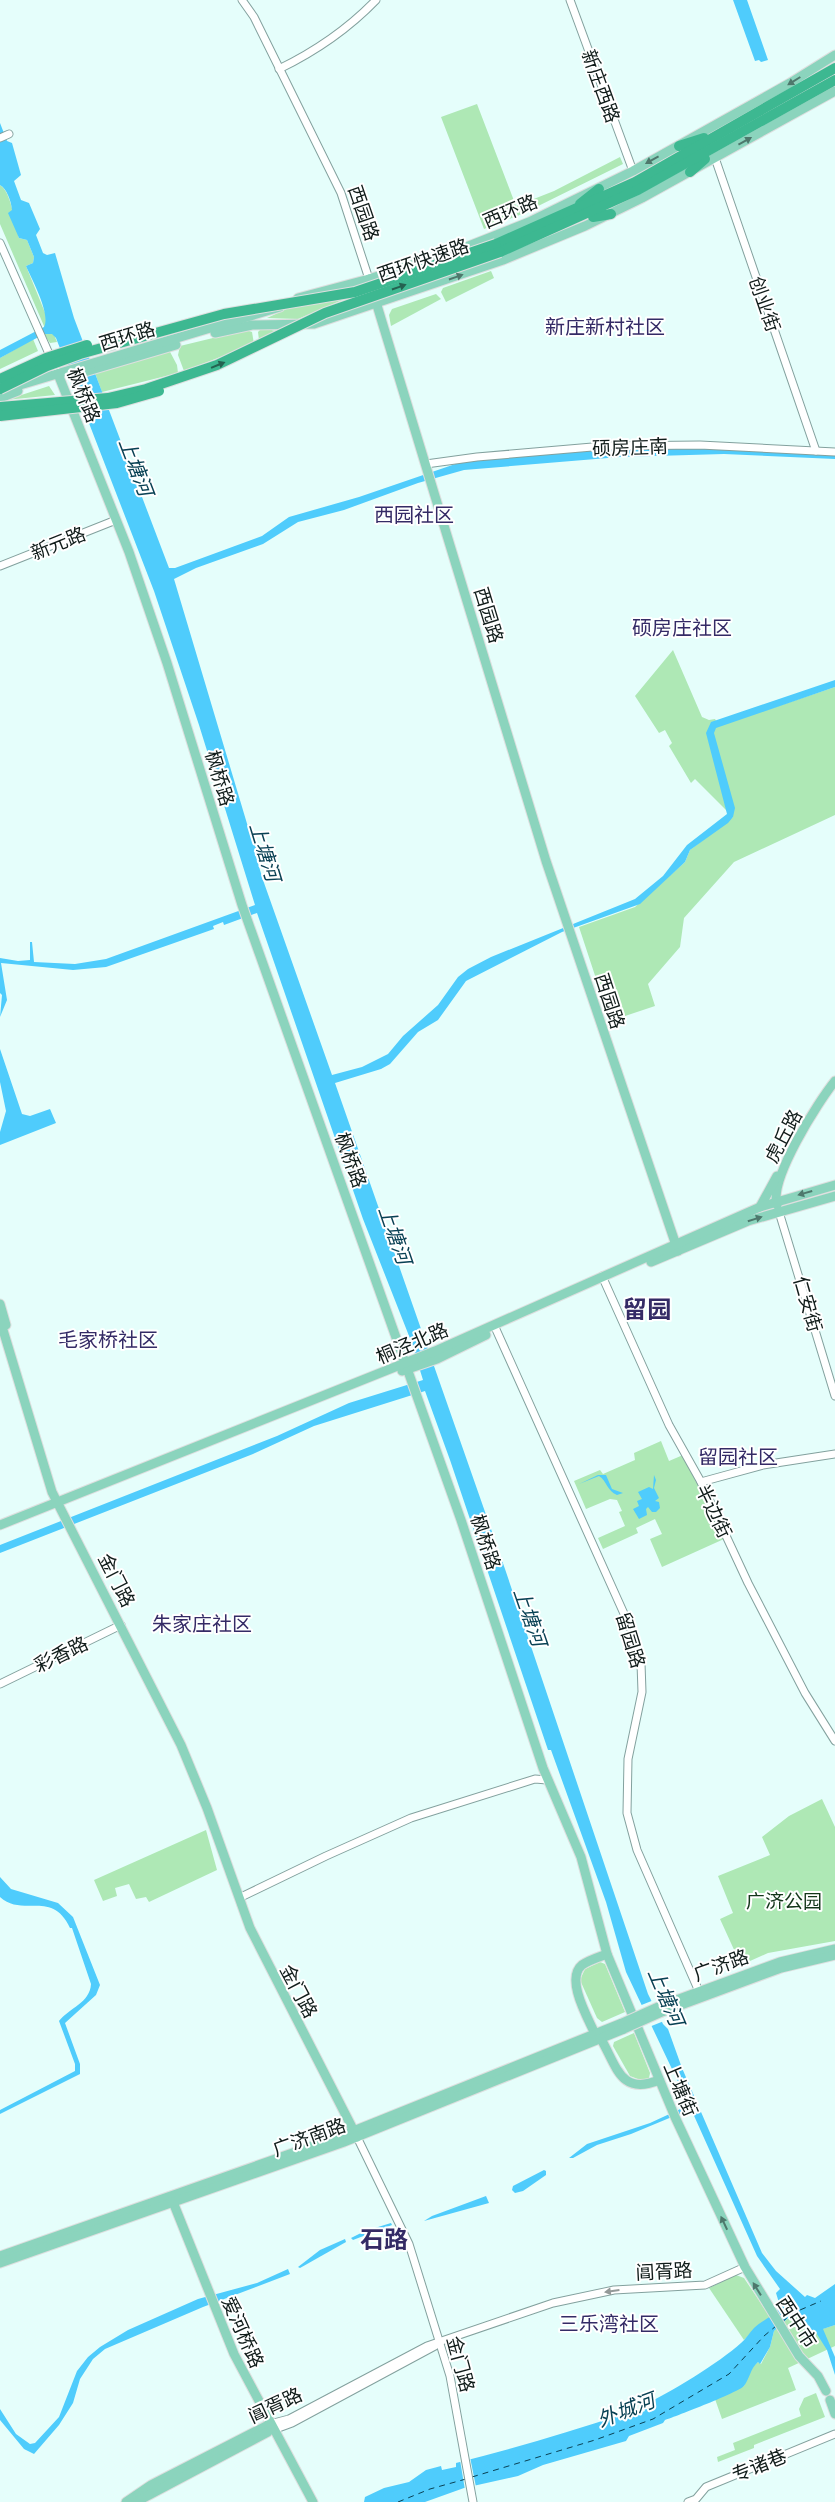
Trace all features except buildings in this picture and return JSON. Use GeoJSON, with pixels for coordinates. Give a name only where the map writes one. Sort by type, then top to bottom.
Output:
{"type":"FeatureCollection","features":[{"type":"Feature","properties":{"kind":"highway","name":"西环快速路"},"geometry":{"type":"LineString","coordinates":[[0,408],[126,394],[199,372],[241,355],[325,313],[498,248],[638,190],[720,146],[815,86],[835,68]]}},
{"type":"Feature","properties":{"kind":"highway","name":"西环快速路"},"geometry":{"type":"LineString","coordinates":[[572,216],[726,131],[815,86],[835,80]]}},
{"type":"Feature","properties":{"kind":"highway"},"geometry":{"type":"LineString","coordinates":[[679,146],[726,131]]}},
{"type":"Feature","properties":{"kind":"highway"},"geometry":{"type":"LineString","coordinates":[[690,172],[720,146]]}},
{"type":"Feature","properties":{"kind":"highway"},"geometry":{"type":"LineString","coordinates":[[572,216],[599,189]]}},
{"type":"Feature","properties":{"kind":"highway"},"geometry":{"type":"LineString","coordinates":[[572,216],[611,214]]}},
{"type":"Feature","properties":{"kind":"highway","name":"西环快速路"},"geometry":{"type":"LineString","coordinates":[[0,390],[60,360],[243,310],[347,294],[498,248]]}},
{"type":"Feature","properties":{"kind":"highway"},"geometry":{"type":"LineString","coordinates":[[0,379],[67,351],[127,334],[174,328]]}},
{"type":"Feature","properties":{"kind":"highway"},"geometry":{"type":"LineString","coordinates":[[0,416],[132,401],[177,384],[199,372]]}},
{"type":"Feature","properties":{"kind":"main road","name":"西环路"},"geometry":{"type":"LineString","coordinates":[[99,365],[270,312],[301,297],[369,280],[493,237],[599,189],[633,171],[790,84],[835,55]]}},
{"type":"Feature","properties":{"kind":"main road","name":"西环路"},"geometry":{"type":"LineString","coordinates":[[0,390],[63,375],[232,328],[266,324],[314,324],[466,274],[611,214],[835,92]]}},
{"type":"Feature","properties":{"kind":"main road","name":"西园路"},"geometry":{"type":"LineString","coordinates":[[369,280],[569,929],[676,1248]]}},
{"type":"Feature","properties":{"kind":"main road","name":"西环路"},"geometry":{"type":"LineString","coordinates":[[0,398],[63,375]]}},
{"type":"Feature","properties":{"kind":"main road","name":"枫桥路"},"geometry":{"type":"LineString","coordinates":[[63,375],[167,663],[242,905],[407,1366],[416,1396],[462,1520],[547,1780]]}},
{"type":"Feature","properties":{"kind":"main road","name":"虎丘路"},"geometry":{"type":"LineString","coordinates":[[779,1212],[776,1201],[778,1184],[786,1160],[835,1081]]}},
{"type":"Feature","properties":{"kind":"main road"},"geometry":{"type":"LineString","coordinates":[[760,1207],[786,1160]]}},
{"type":"Feature","properties":{"kind":"main road","name":"桐泾北路"},"geometry":{"type":"LineString","coordinates":[[676,1248],[760,1207],[835,1185]]}},
{"type":"Feature","properties":{"kind":"main road","name":"桐泾北路"},"geometry":{"type":"LineString","coordinates":[[0,1531],[436,1355],[676,1248],[748,1221],[835,1196]]}},
{"type":"Feature","properties":{"kind":"main road","name":"金门路"},"geometry":{"type":"LineString","coordinates":[[0,1304],[60,1506]]}},
{"type":"Feature","properties":{"kind":"main road","name":"金门路"},"geometry":{"type":"LineString","coordinates":[[0,1320],[45,1474],[186,1756],[239,1898],[271,1972],[355,2134]]}},
{"type":"Feature","properties":{"kind":"main road","name":"桐泾北路"},"geometry":{"type":"LineString","coordinates":[[0,1526],[60,1506]]}},
{"type":"Feature","properties":{"kind":"main road","name":"上塘街"},"geometry":{"type":"LineString","coordinates":[[547,1780],[580,1857],[607,1954],[673,2114],[744,2267]]}},
{"type":"Feature","properties":{"kind":"main road","name":"广济路"},"geometry":{"type":"LineString","coordinates":[[623,2026],[784,1960],[835,1949]]}},
{"type":"Feature","properties":{"kind":"main road"},"geometry":{"type":"LineString","coordinates":[[607,1954],[583,1964],[576,1977],[576,1989],[598,2036],[618,2070],[629,2083],[641,2086],[659,2080]]}},
{"type":"Feature","properties":{"kind":"main road","name":"广济路"},"geometry":{"type":"LineString","coordinates":[[700,1993],[782,1968],[835,1955]]}},
{"type":"Feature","properties":{"kind":"main road","name":"广济南路"},"geometry":{"type":"LineString","coordinates":[[0,2263],[355,2134],[623,2026]]}},
{"type":"Feature","properties":{"kind":"main road","name":"广济南路"},"geometry":{"type":"LineString","coordinates":[[0,2256],[172,2199]]}},
{"type":"Feature","properties":{"kind":"main road","name":"爱河桥路"},"geometry":{"type":"LineString","coordinates":[[172,2199],[234,2354],[271,2427],[313,2502]]}},
{"type":"Feature","properties":{"kind":"main road","name":"西中市"},"geometry":{"type":"LineString","coordinates":[[744,2267],[799,2356],[818,2376],[826,2391]]}},
{"type":"Feature","properties":{"kind":"main road"},"geometry":{"type":"LineString","coordinates":[[830,2400],[835,2414]]}},
{"type":"Feature","properties":{"kind":"main road","name":"阊胥路"},"geometry":{"type":"LineString","coordinates":[[126,2502],[151,2485],[271,2427]]}},
{"type":"Feature","properties":{"kind":"main road","name":"阊胥路"},"geometry":{"type":"LineString","coordinates":[[136,2502],[271,2427]]}},
{"type":"Feature","properties":{"kind":"street","name":"西园路"},"geometry":{"type":"LineString","coordinates":[[242,0],[254,17],[341,193],[369,280]]}},
{"type":"Feature","properties":{"kind":"street"},"geometry":{"type":"LineString","coordinates":[[279,69],[329,41],[358,19],[376,0]]}},
{"type":"Feature","properties":{"kind":"street","name":"新庄西路"},"geometry":{"type":"LineString","coordinates":[[570,0],[633,171]]}},
{"type":"Feature","properties":{"kind":"street"},"geometry":{"type":"LineString","coordinates":[[0,138],[9,134]]}},
{"type":"Feature","properties":{"kind":"street","name":"创业街"},"geometry":{"type":"LineString","coordinates":[[715,158],[816,450]]}},
{"type":"Feature","properties":{"kind":"street","name":"枫桥路"},"geometry":{"type":"LineString","coordinates":[[0,243],[36,326],[63,375]]}},
{"type":"Feature","properties":{"kind":"street","name":"硕房庄南"},"geometry":{"type":"LineString","coordinates":[[429,474],[477,457],[604,446],[700,445],[835,452]]}},
{"type":"Feature","properties":{"kind":"street","name":"新元路"},"geometry":{"type":"LineString","coordinates":[[0,566],[116,520]]}},
{"type":"Feature","properties":{"kind":"street","name":"仁安街"},"geometry":{"type":"LineString","coordinates":[[779,1212],[835,1396]]}},
{"type":"Feature","properties":{"kind":"street","name":"半边街"},"geometry":{"type":"LineString","coordinates":[[603,1279],[669,1425],[701,1482],[748,1583],[805,1693],[835,1740]]}},
{"type":"Feature","properties":{"kind":"street","name":"留园路"},"geometry":{"type":"LineString","coordinates":[[495,1328],[630,1627],[636,1645],[642,1673],[642,1701],[628,1759],[627,1813],[637,1850],[700,1993]]}},
{"type":"Feature","properties":{"kind":"street"},"geometry":{"type":"LineString","coordinates":[[701,1482],[763,1465],[835,1454]]}},
{"type":"Feature","properties":{"kind":"street","name":"彩香路"},"geometry":{"type":"LineString","coordinates":[[0,1684],[121,1624]]}},
{"type":"Feature","properties":{"kind":"street"},"geometry":{"type":"LineString","coordinates":[[239,1898],[411,1818],[535,1779],[547,1780]]}},
{"type":"Feature","properties":{"kind":"street","name":"金门路"},"geometry":{"type":"LineString","coordinates":[[355,2134],[405,2235],[450,2376],[473,2502]]}},
{"type":"Feature","properties":{"kind":"street","name":"阊胥路"},"geometry":{"type":"LineString","coordinates":[[271,2427],[317,2410],[428,2352],[439,2343],[562,2301],[614,2290],[705,2285],[744,2267]]}},
{"type":"Feature","properties":{"kind":"street","name":"专诸巷"},"geometry":{"type":"LineString","coordinates":[[688,2502],[696,2499],[706,2487],[835,2434]]}},
{"type":"Feature","properties":{"kind":"green space"},"geometry":{"type":"Polygon","coordinates":[[[477,104],[516,206],[554,191],[620,157],[623,164],[522,214],[484,229],[441,117],[477,104]]]}},
{"type":"Feature","properties":{"kind":"green space"},"geometry":{"type":"Polygon","coordinates":[[[0,185],[4,188],[10,201],[19,238],[27,240],[34,257],[33,263],[26,266],[57,342],[50,343],[44,334],[44,326],[0,224],[0,185]]]}},
{"type":"Feature","properties":{"kind":"green space"},"geometry":{"type":"Polygon","coordinates":[[[491,271],[494,278],[446,302],[441,292],[443,288],[491,271]]]}},
{"type":"Feature","properties":{"kind":"green space"},"geometry":{"type":"Polygon","coordinates":[[[436,294],[441,299],[391,326],[389,315],[392,309],[436,294]]]}},
{"type":"Feature","properties":{"kind":"green space"},"geometry":{"type":"Polygon","coordinates":[[[347,298],[298,319],[267,318],[291,307],[347,298]]]}},
{"type":"Feature","properties":{"kind":"green space"},"geometry":{"type":"Polygon","coordinates":[[[262,328],[276,331],[259,340],[258,332],[262,328]]]}},
{"type":"Feature","properties":{"kind":"green space"},"geometry":{"type":"Polygon","coordinates":[[[246,330],[252,332],[254,344],[184,371],[178,355],[180,346],[246,330]]]}},
{"type":"Feature","properties":{"kind":"green space"},"geometry":{"type":"Polygon","coordinates":[[[33,339],[38,351],[0,369],[0,358],[33,339]]]}},
{"type":"Feature","properties":{"kind":"green space"},"geometry":{"type":"Polygon","coordinates":[[[169,350],[177,365],[178,373],[102,392],[95,373],[169,350]]]}},
{"type":"Feature","properties":{"kind":"green space"},"geometry":{"type":"Polygon","coordinates":[[[49,386],[55,395],[6,400],[49,386]]]}},
{"type":"Feature","properties":{"kind":"green space"},"geometry":{"type":"Polygon","coordinates":[[[673,650],[702,717],[709,720],[715,719],[719,726],[835,687],[835,815],[734,862],[684,918],[680,947],[648,984],[655,1006],[610,1021],[579,927],[635,907],[685,862],[690,850],[733,817],[695,779],[691,783],[669,746],[672,743],[665,730],[659,733],[635,696],[673,650]]]}},
{"type":"Feature","properties":{"kind":"green space"},"geometry":{"type":"Polygon","coordinates":[[[661,1441],[669,1461],[683,1455],[724,1539],[662,1567],[650,1539],[662,1534],[655,1519],[636,1528],[638,1533],[603,1549],[598,1538],[625,1526],[619,1512],[622,1511],[617,1500],[610,1499],[586,1509],[574,1481],[600,1470],[603,1474],[635,1460],[634,1453],[661,1441]]]}},
{"type":"Feature","properties":{"kind":"green space","name":"广济公园"},"geometry":{"type":"Polygon","coordinates":[[[822,1799],[835,1827],[835,1941],[768,1953],[741,1965],[720,1919],[733,1913],[718,1876],[770,1855],[762,1837],[789,1816],[822,1799]]]}},
{"type":"Feature","properties":{"kind":"green space"},"geometry":{"type":"Polygon","coordinates":[[[206,1830],[217,1870],[149,1902],[146,1897],[136,1899],[129,1884],[115,1888],[117,1896],[103,1901],[94,1880],[206,1830]]]}},
{"type":"Feature","properties":{"kind":"green space"},"geometry":{"type":"Polygon","coordinates":[[[600,1962],[605,1964],[625,2012],[602,2022],[597,2018],[580,1980],[585,1969],[600,1962]]]}},
{"type":"Feature","properties":{"kind":"green space"},"geometry":{"type":"Polygon","coordinates":[[[634,2033],[650,2073],[649,2078],[643,2081],[630,2076],[613,2046],[614,2042],[634,2033]]]}},
{"type":"Feature","properties":{"kind":"green space"},"geometry":{"type":"Polygon","coordinates":[[[736,2275],[744,2278],[770,2317],[744,2340],[709,2288],[736,2275]]]}},
{"type":"Feature","properties":{"kind":"green space"},"geometry":{"type":"Polygon","coordinates":[[[797,2317],[813,2332],[835,2325],[835,2346],[788,2368],[796,2390],[722,2419],[715,2399],[744,2386],[752,2367],[758,2362],[761,2364],[770,2347],[774,2331],[787,2319],[797,2317]]]}},
{"type":"Feature","properties":{"kind":"green space"},"geometry":{"type":"Polygon","coordinates":[[[816,2393],[825,2417],[754,2445],[754,2448],[718,2462],[717,2457],[735,2450],[733,2443],[801,2416],[799,2409],[804,2398],[816,2393]]]}},
{"type":"Feature","properties":{"kind":"water"},"geometry":{"type":"Polygon","coordinates":[[[733,0],[747,0],[768,60],[755,61],[733,0]]]}},
{"type":"Feature","properties":{"kind":"water"},"geometry":{"type":"Polygon","coordinates":[[[0,123],[7,141],[12,143],[21,175],[14,181],[21,200],[29,203],[40,229],[36,235],[43,253],[47,255],[55,253],[74,318],[169,568],[175,568],[262,536],[289,517],[359,497],[467,460],[606,448],[683,447],[835,454],[835,459],[724,454],[620,457],[464,470],[418,483],[344,510],[298,522],[263,544],[196,568],[174,579],[251,837],[258,844],[259,849],[254,850],[263,880],[332,1075],[362,1067],[388,1054],[403,1036],[438,1005],[458,977],[468,969],[491,957],[635,899],[663,876],[687,845],[727,814],[706,733],[711,722],[835,680],[835,687],[716,728],[714,733],[735,808],[733,817],[728,823],[690,850],[685,862],[640,904],[562,932],[466,981],[438,1020],[418,1032],[390,1064],[381,1069],[335,1083],[505,1569],[648,1994],[663,2024],[668,2029],[682,2068],[762,2253],[776,2271],[805,2297],[807,2295],[815,2298],[835,2284],[835,2325],[823,2329],[835,2357],[835,2375],[827,2350],[815,2331],[813,2332],[797,2317],[788,2318],[774,2331],[770,2347],[760,2364],[758,2362],[755,2365],[746,2383],[740,2389],[629,2436],[626,2441],[543,2465],[518,2476],[464,2488],[425,2502],[364,2502],[365,2497],[384,2488],[409,2482],[426,2470],[441,2466],[442,2470],[456,2467],[456,2463],[624,2414],[626,2419],[645,2411],[643,2405],[680,2386],[708,2368],[732,2351],[757,2325],[775,2313],[780,2306],[776,2293],[780,2289],[757,2256],[691,2109],[631,2134],[597,2145],[573,2158],[569,2158],[587,2144],[650,2123],[689,2105],[626,1972],[606,1902],[551,1750],[548,1750],[425,1391],[314,1426],[253,1454],[0,1553],[0,1545],[277,1436],[349,1403],[423,1380],[411,1341],[363,1219],[257,913],[224,925],[223,922],[213,926],[214,929],[106,967],[73,970],[1,963],[7,1000],[0,1017],[2,995],[0,993],[0,958],[18,961],[30,960],[30,942],[32,942],[34,962],[75,964],[106,959],[255,905],[199,725],[154,591],[56,338],[52,334],[44,334],[0,358],[0,350],[44,327],[45,314],[40,297],[26,266],[33,263],[34,257],[27,240],[19,238],[8,213],[12,210],[10,199],[5,189],[0,185],[0,123]]]}},
{"type":"Feature","properties":{"kind":"water"},"geometry":{"type":"Polygon","coordinates":[[[0,1049],[22,1114],[30,1116],[50,1109],[56,1123],[0,1145],[0,1132],[6,1111],[0,1082],[0,1049]]]}},
{"type":"Feature","properties":{"kind":"water"},"geometry":{"type":"Polygon","coordinates":[[[598,1475],[606,1475],[612,1489],[623,1493],[617,1495],[614,1493],[599,1476],[579,1484],[598,1475]]]}},
{"type":"Feature","properties":{"kind":"water"},"geometry":{"type":"Polygon","coordinates":[[[654,1475],[656,1480],[654,1488],[659,1498],[655,1501],[659,1502],[660,1508],[656,1512],[652,1512],[648,1507],[646,1509],[647,1515],[639,1519],[633,1509],[639,1506],[637,1501],[642,1499],[638,1492],[649,1487],[653,1489],[654,1475]]]}},
{"type":"Feature","properties":{"kind":"water"},"geometry":{"type":"Polygon","coordinates":[[[0,1877],[11,1889],[58,1903],[73,1917],[100,1985],[96,1995],[65,2023],[80,2064],[80,2074],[0,2114],[0,2110],[75,2071],[75,2064],[59,2021],[83,2001],[90,1991],[91,1984],[72,1928],[70,1928],[63,1916],[55,1910],[46,1907],[9,1903],[0,1897],[0,1877]]]}},
{"type":"Feature","properties":{"kind":"water"},"geometry":{"type":"Polygon","coordinates":[[[544,2170],[546,2175],[523,2191],[515,2193],[512,2190],[513,2186],[544,2170]]]}},
{"type":"Feature","properties":{"kind":"water"},"geometry":{"type":"Polygon","coordinates":[[[486,2196],[489,2203],[424,2221],[432,2216],[486,2196]]]}},
{"type":"Feature","properties":{"kind":"water"},"geometry":{"type":"Polygon","coordinates":[[[391,2223],[392,2225],[353,2240],[351,2238],[365,2231],[391,2223]]]}},
{"type":"Feature","properties":{"kind":"water"},"geometry":{"type":"Polygon","coordinates":[[[345,2239],[346,2242],[300,2268],[298,2267],[320,2250],[345,2239]]]}},
{"type":"Feature","properties":{"kind":"water"},"geometry":{"type":"Polygon","coordinates":[[[288,2269],[290,2274],[203,2307],[105,2349],[93,2359],[80,2379],[73,2403],[59,2425],[34,2454],[24,2449],[0,2420],[0,2409],[16,2434],[30,2444],[35,2443],[59,2417],[77,2371],[88,2357],[100,2347],[128,2330],[198,2299],[257,2283],[288,2269]]]}},
{"type":"Feature","properties":{"kind":"pier"},"geometry":{"type":"Polygon","coordinates":[[[654,2000],[664,2021],[649,2027],[639,2006],[654,2000]]]}},
{"type":"Feature","properties":{"kind":"pier"},"geometry":{"type":"Polygon","coordinates":[[[470,2457],[476,2487],[465,2490],[460,2460],[470,2457]]]}},
{"type":"Feature","properties":{"kind":"ferry route"},"geometry":{"type":"LineString","coordinates":[[782,2322],[793,2313],[821,2301]]}},
{"type":"Feature","properties":{"kind":"ferry route"},"geometry":{"type":"LineString","coordinates":[[472,2477],[595,2440],[653,2419],[729,2374],[764,2336],[776,2326]]}},
{"type":"Feature","properties":{"kind":"ferry route"},"geometry":{"type":"LineString","coordinates":[[398,2502],[430,2489],[466,2479]]}},
{"type":"Feature","properties":{"kind":"district","name":"新庄新村社区"},"geometry":{"type":"Point","coordinates":[605,327]}},
{"type":"Feature","properties":{"kind":"district","name":"西园社区"},"geometry":{"type":"Point","coordinates":[414,515]}},
{"type":"Feature","properties":{"kind":"district","name":"硕房庄社区"},"geometry":{"type":"Point","coordinates":[682,628]}},
{"type":"Feature","properties":{"kind":"district","name":"留园"},"geometry":{"type":"Point","coordinates":[647,1310]}},
{"type":"Feature","properties":{"kind":"district","name":"毛家桥社区"},"geometry":{"type":"Point","coordinates":[108,1340]}},
{"type":"Feature","properties":{"kind":"district","name":"留园社区"},"geometry":{"type":"Point","coordinates":[738,1457]}},
{"type":"Feature","properties":{"kind":"district","name":"朱家庄社区"},"geometry":{"type":"Point","coordinates":[202,1624]}},
{"type":"Feature","properties":{"kind":"district","name":"石路"},"geometry":{"type":"Point","coordinates":[384,2240]}},
{"type":"Feature","properties":{"kind":"district","name":"三乐湾社区"},"geometry":{"type":"Point","coordinates":[609,2324]}},
{"type":"Feature","properties":{"kind":"water label","name":"上塘河"},"geometry":{"type":"Point","coordinates":[136,467]}},
{"type":"Feature","properties":{"kind":"water label","name":"上塘河"},"geometry":{"type":"Point","coordinates":[265,852]}},
{"type":"Feature","properties":{"kind":"water label","name":"上塘河"},"geometry":{"type":"Point","coordinates":[395,1235]}},
{"type":"Feature","properties":{"kind":"water label","name":"上塘河"},"geometry":{"type":"Point","coordinates":[530,1617]}},
{"type":"Feature","properties":{"kind":"water label","name":"上塘河"},"geometry":{"type":"Point","coordinates":[666,1997]}},
{"type":"Feature","properties":{"kind":"water label","name":"外城河"},"geometry":{"type":"Point","coordinates":[626,2410]}}]}
